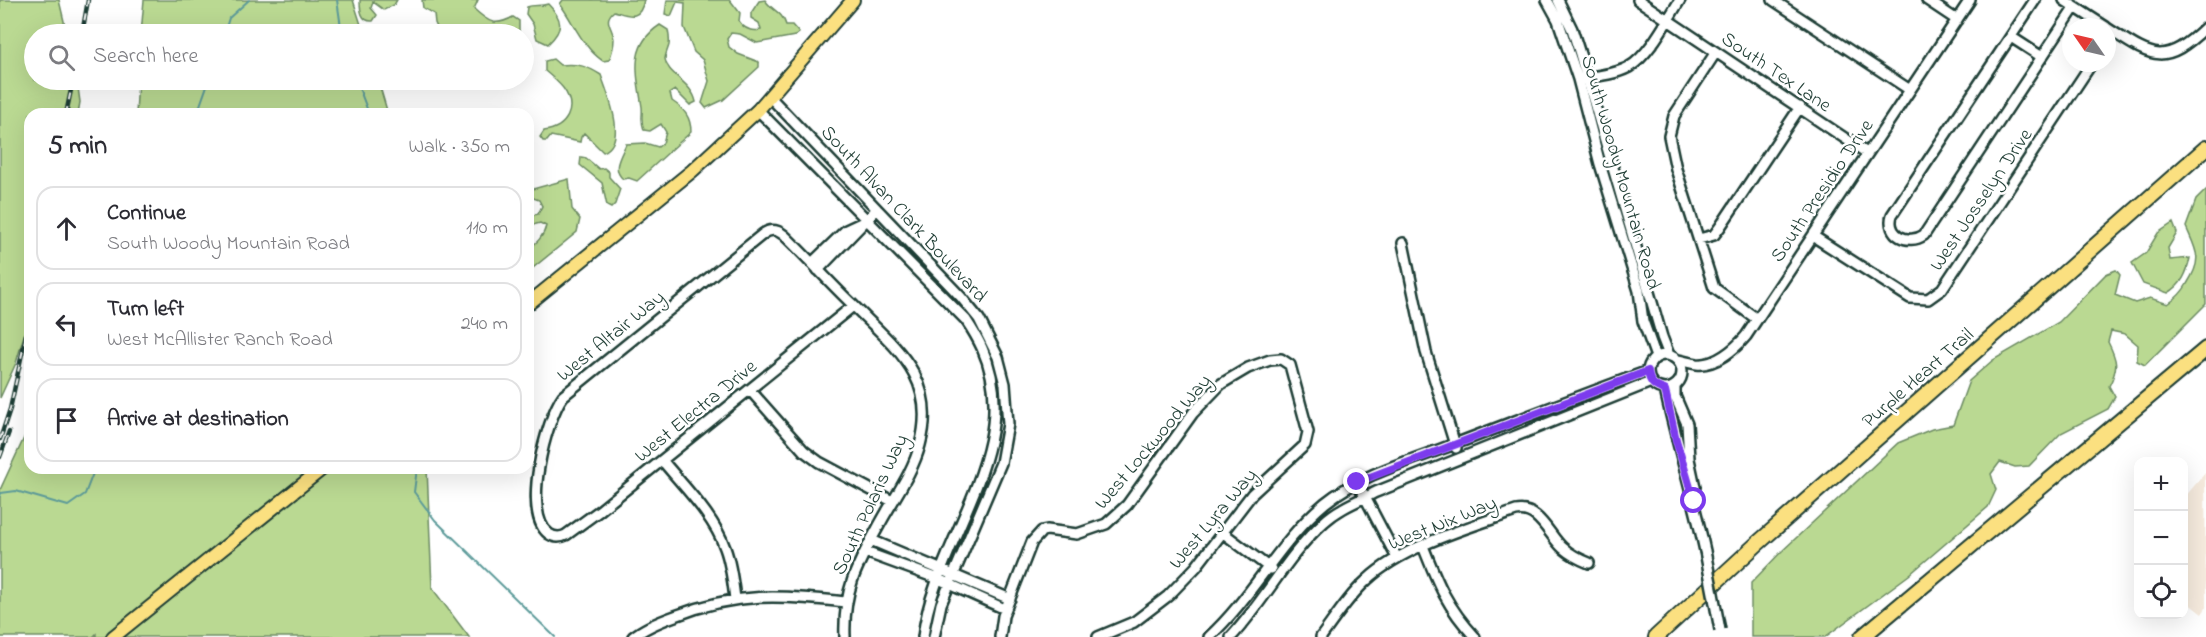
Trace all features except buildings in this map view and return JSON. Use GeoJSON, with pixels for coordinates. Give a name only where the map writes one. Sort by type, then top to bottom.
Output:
{"type":"FeatureCollection","features":[{"type":"Feature","properties":{"kind":"highway","name":"Purple Heart Trail"},"geometry":{"type":"LineString","coordinates":[[1656,637],[1775,528],[2206,148]]}},
{"type":"Feature","properties":{"kind":"highway"},"geometry":{"type":"LineString","coordinates":[[1862,637],[2206,349]]}},
{"type":"Feature","properties":{"kind":"main road"},"geometry":{"type":"LineString","coordinates":[[534,299],[692,171],[758,110],[853,0]]}},
{"type":"Feature","properties":{"kind":"main road"},"geometry":{"type":"LineString","coordinates":[[113,637],[316,474]]}},
{"type":"Feature","properties":{"kind":"street","name":"South Woody Mountain Road"},"geometry":{"type":"LineString","coordinates":[[1546,0],[1558,20],[1583,79],[1662,337],[1673,357]]}},
{"type":"Feature","properties":{"kind":"street","name":"South Woody Mountain Road"},"geometry":{"type":"LineString","coordinates":[[1558,0],[1572,29],[1600,164],[1639,291],[1642,321],[1656,357]]}},
{"type":"Feature","properties":{"kind":"street","name":"South Tex Lane"},"geometry":{"type":"LineString","coordinates":[[1638,0],[1867,153]]}},
{"type":"Feature","properties":{"kind":"street"},"geometry":{"type":"LineString","coordinates":[[1583,79],[1622,70],[1641,58],[1680,0]]}},
{"type":"Feature","properties":{"kind":"street"},"geometry":{"type":"LineString","coordinates":[[1773,0],[1910,90]]}},
{"type":"Feature","properties":{"kind":"street"},"geometry":{"type":"LineString","coordinates":[[1927,0],[1957,20]]}},
{"type":"Feature","properties":{"kind":"street","name":"South Presidio Drive"},"geometry":{"type":"LineString","coordinates":[[1699,364],[1729,353],[1742,341],[1970,0]]}},
{"type":"Feature","properties":{"kind":"street"},"geometry":{"type":"LineString","coordinates":[[2035,0],[1892,215],[1890,222],[1898,237],[1917,240],[1924,235],[2075,7]]}},
{"type":"Feature","properties":{"kind":"street"},"geometry":{"type":"LineString","coordinates":[[2064,0],[2090,18]]}},
{"type":"Feature","properties":{"kind":"street"},"geometry":{"type":"LineString","coordinates":[[2116,36],[2146,53],[2165,55],[2188,44],[2206,27]]}},
{"type":"Feature","properties":{"kind":"street"},"geometry":{"type":"LineString","coordinates":[[2011,36],[2042,57]]}},
{"type":"Feature","properties":{"kind":"street"},"geometry":{"type":"LineString","coordinates":[[1716,52],[1674,116],[1669,136],[1676,169],[1714,288],[1757,319]]}},
{"type":"Feature","properties":{"kind":"street","name":"West Josselyn Drive"},"geometry":{"type":"LineString","coordinates":[[1813,236],[1910,298],[1928,299],[1942,289],[2086,72]]}},
{"type":"Feature","properties":{"kind":"street","name":"South Alvan Clark Boulevard"},"geometry":{"type":"LineString","coordinates":[[770,97],[961,297],[979,319],[998,357],[1005,384],[1008,424],[1001,463],[941,604],[934,637]]}},
{"type":"Feature","properties":{"kind":"street"},"geometry":{"type":"LineString","coordinates":[[1699,239],[1714,235],[1800,107]]}},
{"type":"Feature","properties":{"kind":"street","name":"South Alvan Clark Boulevard"},"geometry":{"type":"LineString","coordinates":[[758,110],[966,320],[982,348],[994,395],[993,433],[986,463],[938,573],[923,637]]}},
{"type":"Feature","properties":{"kind":"street"},"geometry":{"type":"LineString","coordinates":[[815,267],[853,237],[865,220],[877,209]]}},
{"type":"Feature","properties":{"kind":"street","name":"South Polaris Way"},"geometry":{"type":"LineString","coordinates":[[773,230],[784,235],[904,357],[915,375],[921,392],[924,410],[919,447],[854,576],[845,602],[845,637]]}},
{"type":"Feature","properties":{"kind":"street","name":"West Altair Way"},"geometry":{"type":"LineString","coordinates":[[557,537],[542,527],[535,492],[549,427],[563,396],[763,234],[773,230]]}},
{"type":"Feature","properties":{"kind":"street"},"geometry":{"type":"LineString","coordinates":[[1403,243],[1426,352],[1460,458]]}},
{"type":"Feature","properties":{"kind":"street","name":"West Electra Drive"},"geometry":{"type":"LineString","coordinates":[[557,537],[584,522],[853,306]]}},
{"type":"Feature","properties":{"kind":"street"},"geometry":{"type":"LineString","coordinates":[[1656,357],[1673,357],[1699,364],[1678,384],[1665,390],[1651,382],[1648,371],[1656,357]]}},
{"type":"Feature","properties":{"kind":"street"},"geometry":{"type":"LineString","coordinates":[[1673,357],[1683,369],[1675,396],[1687,424],[1689,459],[1695,489],[1694,501]]}},
{"type":"Feature","properties":{"kind":"street","name":"West Lockwood Way"},"geometry":{"type":"LineString","coordinates":[[1010,599],[1032,542],[1042,531],[1077,534],[1099,528],[1113,519],[1213,391],[1229,378],[1248,368],[1270,360],[1286,361]]}},
{"type":"Feature","properties":{"kind":"street","name":"West Lyra Way"},"geometry":{"type":"LineString","coordinates":[[1098,637],[1134,622],[1168,596],[1196,567],[1252,494],[1307,441],[1307,428],[1294,372],[1286,361]]}},
{"type":"Feature","properties":{"kind":"street"},"geometry":{"type":"LineString","coordinates":[[1209,637],[1234,613],[1268,567],[1317,510],[1338,493],[1357,482],[1648,371]]}},
{"type":"Feature","properties":{"kind":"street"},"geometry":{"type":"LineString","coordinates":[[1231,637],[1324,522],[1341,509],[1460,458],[1651,382]]}},
{"type":"Feature","properties":{"kind":"street"},"geometry":{"type":"LineString","coordinates":[[750,390],[804,452],[892,501]]}},
{"type":"Feature","properties":{"kind":"street"},"geometry":{"type":"LineString","coordinates":[[1665,390],[1678,450],[1694,501],[1721,633]]}},
{"type":"Feature","properties":{"kind":"street"},"geometry":{"type":"LineString","coordinates":[[662,460],[721,537],[729,562],[735,599]]}},
{"type":"Feature","properties":{"kind":"street"},"geometry":{"type":"LineString","coordinates":[[1357,482],[1396,558]]}},
{"type":"Feature","properties":{"kind":"street","name":"West Nix Way"},"geometry":{"type":"LineString","coordinates":[[1321,637],[1366,580],[1396,558],[1489,520],[1522,510],[1537,516],[1555,541],[1569,554],[1589,563]]}},
{"type":"Feature","properties":{"kind":"street"},"geometry":{"type":"LineString","coordinates":[[1222,532],[1280,575]]}},
{"type":"Feature","properties":{"kind":"street"},"geometry":{"type":"LineString","coordinates":[[871,540],[952,579],[1010,599],[1000,625],[1000,637]]}},
{"type":"Feature","properties":{"kind":"street"},"geometry":{"type":"LineString","coordinates":[[1423,546],[1452,612],[1475,637]]}},
{"type":"Feature","properties":{"kind":"street"},"geometry":{"type":"LineString","coordinates":[[865,552],[938,573]]}},
{"type":"Feature","properties":{"kind":"street"},"geometry":{"type":"LineString","coordinates":[[952,579],[1005,609]]}},
{"type":"Feature","properties":{"kind":"street"},"geometry":{"type":"LineString","coordinates":[[633,637],[683,612],[735,599],[779,596],[845,602]]}},
{"type":"Feature","properties":{"kind":"shaded area"},"geometry":{"type":"Polygon","coordinates":[[[2205,473],[2206,608],[2202,614],[2188,603],[2188,493],[2205,473]]]}},
{"type":"Feature","properties":{"kind":"green space"},"geometry":{"type":"Polygon","coordinates":[[[0,0],[59,0],[65,24],[24,24],[24,90],[78,90],[80,102],[79,108],[24,108],[24,336],[16,363],[0,398],[0,0]]]}},
{"type":"Feature","properties":{"kind":"green space"},"geometry":{"type":"Polygon","coordinates":[[[144,0],[353,0],[361,24],[142,24],[144,0]]]}},
{"type":"Feature","properties":{"kind":"green space"},"geometry":{"type":"Polygon","coordinates":[[[360,0],[397,0],[394,5],[384,10],[373,2],[371,8],[377,15],[373,21],[369,21],[361,11],[360,0]]]}},
{"type":"Feature","properties":{"kind":"green space"},"geometry":{"type":"Polygon","coordinates":[[[422,0],[478,0],[474,9],[488,20],[501,22],[513,17],[519,21],[519,24],[435,24],[434,14],[423,8],[422,0]]]}},
{"type":"Feature","properties":{"kind":"green space"},"geometry":{"type":"Polygon","coordinates":[[[563,0],[644,0],[637,14],[629,15],[614,11],[611,15],[608,21],[614,44],[609,60],[603,61],[579,35],[560,4],[563,0]]]}},
{"type":"Feature","properties":{"kind":"green space"},"geometry":{"type":"Polygon","coordinates":[[[667,0],[730,0],[740,13],[741,24],[754,31],[761,30],[759,23],[751,18],[751,13],[759,1],[765,0],[782,17],[786,25],[792,25],[799,33],[795,36],[757,43],[740,34],[731,33],[727,39],[729,47],[738,54],[759,62],[759,67],[723,100],[706,108],[702,103],[709,81],[703,60],[694,52],[684,27],[685,3],[677,2],[671,16],[665,14],[667,0]]]}},
{"type":"Feature","properties":{"kind":"green space"},"geometry":{"type":"Polygon","coordinates":[[[548,4],[557,14],[560,24],[557,34],[548,44],[537,39],[534,24],[526,14],[527,7],[548,4]]]}},
{"type":"Feature","properties":{"kind":"green space"},"geometry":{"type":"Polygon","coordinates":[[[660,25],[668,30],[669,34],[665,59],[667,65],[694,95],[696,102],[690,105],[675,90],[670,93],[672,101],[683,110],[688,118],[691,132],[637,181],[629,178],[623,179],[617,167],[626,144],[645,143],[658,147],[663,143],[666,132],[661,124],[650,131],[644,130],[637,72],[639,51],[643,42],[660,25]]]}},
{"type":"Feature","properties":{"kind":"green space"},"geometry":{"type":"Polygon","coordinates":[[[553,59],[560,65],[582,66],[601,75],[614,116],[615,128],[611,147],[603,152],[584,133],[580,142],[551,136],[547,141],[543,141],[540,137],[544,131],[559,126],[570,110],[570,103],[563,88],[545,71],[545,61],[553,59]]]}},
{"type":"Feature","properties":{"kind":"green space"},"geometry":{"type":"Polygon","coordinates":[[[137,90],[381,90],[386,108],[136,108],[137,90]]]}},
{"type":"Feature","properties":{"kind":"green space"},"geometry":{"type":"Polygon","coordinates":[[[581,157],[586,158],[599,169],[604,168],[609,172],[609,177],[620,189],[615,204],[611,208],[607,206],[602,183],[580,165],[581,157]]]}},
{"type":"Feature","properties":{"kind":"green space"},"geometry":{"type":"Polygon","coordinates":[[[569,179],[572,209],[580,219],[577,232],[534,267],[534,244],[544,233],[546,226],[540,223],[534,225],[534,215],[538,214],[542,206],[539,200],[534,198],[534,189],[569,179]]]}},
{"type":"Feature","properties":{"kind":"green space"},"geometry":{"type":"Polygon","coordinates":[[[2206,190],[2206,304],[2145,365],[2137,361],[2138,345],[2125,334],[2111,331],[2108,342],[2115,359],[2115,368],[2109,386],[2115,397],[2108,409],[2061,433],[2029,466],[2015,467],[2000,462],[1991,474],[1996,490],[1988,507],[1909,575],[1825,637],[1751,637],[1751,583],[1898,443],[1932,429],[1953,425],[1969,381],[1993,360],[2059,322],[2106,274],[2116,270],[2120,275],[2115,295],[2135,303],[2150,298],[2168,304],[2179,295],[2192,275],[2197,262],[2195,249],[2186,227],[2196,200],[2206,190]]]}},
{"type":"Feature","properties":{"kind":"green space"},"geometry":{"type":"Polygon","coordinates":[[[2173,223],[2177,233],[2168,248],[2170,260],[2190,258],[2183,278],[2168,293],[2143,284],[2132,263],[2146,253],[2158,233],[2173,223]]]}},
{"type":"Feature","properties":{"kind":"green space"},"geometry":{"type":"Polygon","coordinates":[[[24,438],[24,474],[427,474],[432,588],[469,637],[96,637],[96,634],[93,637],[0,637],[0,490],[24,438]]]}},
{"type":"Feature","properties":{"kind":"waterway"},"geometry":{"type":"LineString","coordinates":[[227,24],[229,18],[249,0]]}},
{"type":"Feature","properties":{"kind":"waterway"},"geometry":{"type":"LineString","coordinates":[[337,0],[341,24]]}},
{"type":"Feature","properties":{"kind":"waterway"},"geometry":{"type":"LineString","coordinates":[[199,108],[205,90]]}},
{"type":"Feature","properties":{"kind":"waterway"},"geometry":{"type":"LineString","coordinates":[[360,90],[367,108]]}},
{"type":"Feature","properties":{"kind":"waterway"},"geometry":{"type":"LineString","coordinates":[[0,496],[1,493],[16,491],[68,506],[85,494],[93,474]]}},
{"type":"Feature","properties":{"kind":"waterway"},"geometry":{"type":"LineString","coordinates":[[416,474],[414,492],[435,520],[555,637]]}},
{"type":"Feature","properties":{"kind":"railway"},"geometry":{"type":"LineString","coordinates":[[84,24],[88,0]]}},
{"type":"Feature","properties":{"kind":"railway"},"geometry":{"type":"LineString","coordinates":[[67,108],[71,90]]}},
{"type":"Feature","properties":{"kind":"railway"},"geometry":{"type":"LineString","coordinates":[[0,439],[10,409],[24,345]]}},
{"type":"Feature","properties":{"kind":"railway"},"geometry":{"type":"LineString","coordinates":[[0,457],[9,432]]}},
{"type":"Feature","properties":{"kind":"route"},"geometry":{"type":"LineString","coordinates":[[1357,482],[1648,371],[1651,382],[1665,390],[1676,440],[1694,501]]}}]}
